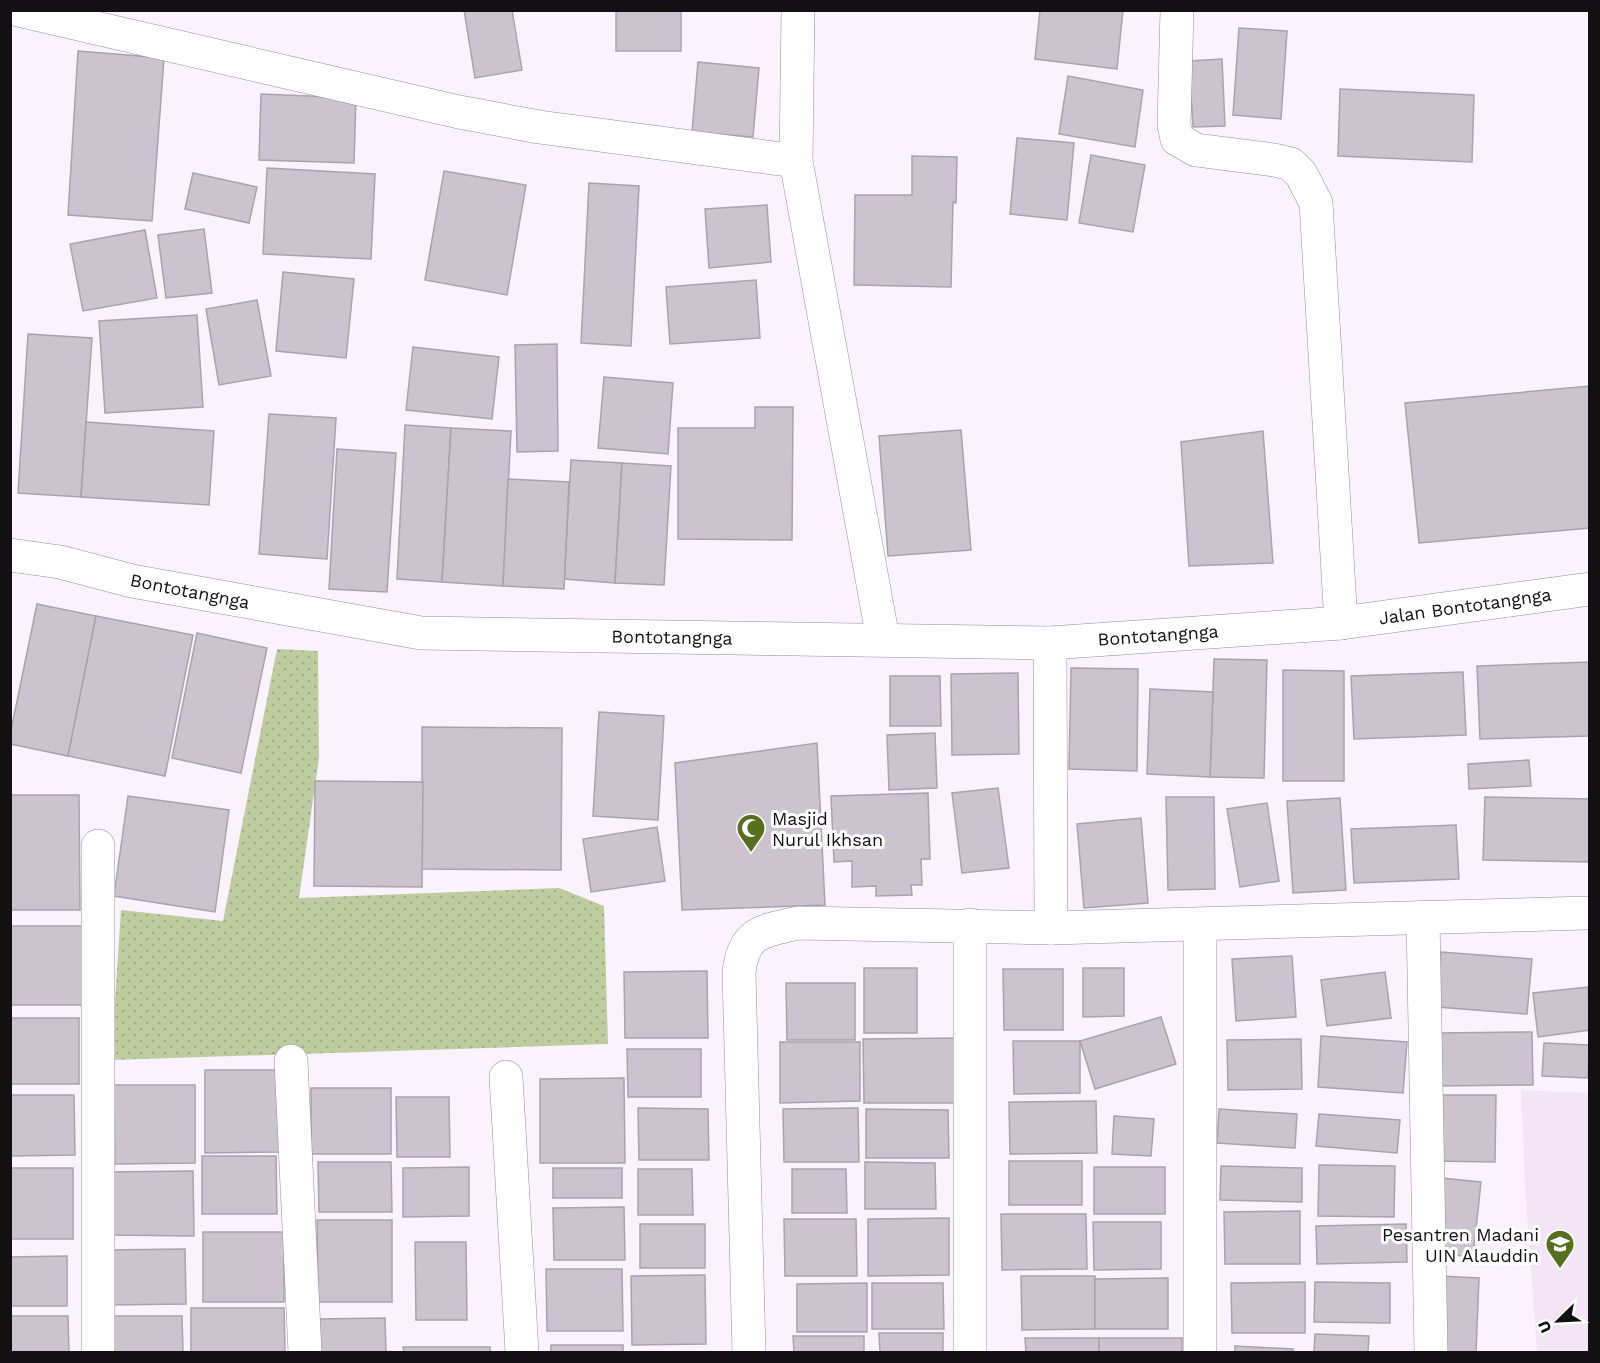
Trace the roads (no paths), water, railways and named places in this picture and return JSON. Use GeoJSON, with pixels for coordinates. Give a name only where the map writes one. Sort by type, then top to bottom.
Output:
{"type":"FeatureCollection","features":[{"type":"Feature","properties":{"kind":"street"},"geometry":{"type":"LineString","coordinates":[[18,10],[459,112],[539,127],[796,161]]}},
{"type":"Feature","properties":{"kind":"street"},"geometry":{"type":"LineString","coordinates":[[798,10],[796,161],[883,639]]}},
{"type":"Feature","properties":{"kind":"street"},"geometry":{"type":"LineString","coordinates":[[1177,10],[1174,124],[1177,139],[1196,150],[1291,164],[1301,174],[1316,203],[1341,623]]}},
{"type":"Feature","properties":{"kind":"street","name":"Bontotangnga"},"geometry":{"type":"LineString","coordinates":[[10,555],[60,562],[132,581],[421,633],[1050,643],[1341,623]]}},
{"type":"Feature","properties":{"kind":"street","name":"Jalan Bontotangnga"},"geometry":{"type":"LineString","coordinates":[[1341,623],[1590,589]]}},
{"type":"Feature","properties":{"kind":"street"},"geometry":{"type":"LineString","coordinates":[[1050,643],[1051,928]]}},
{"type":"Feature","properties":{"kind":"street"},"geometry":{"type":"LineString","coordinates":[[98,846],[98,1353]]}},
{"type":"Feature","properties":{"kind":"street"},"geometry":{"type":"LineString","coordinates":[[749,1353],[739,972],[744,948],[760,933],[798,923],[1051,928],[1586,913]]}},
{"type":"Feature","properties":{"kind":"street"},"geometry":{"type":"LineString","coordinates":[[1423,918],[1431,1353]]}},
{"type":"Feature","properties":{"kind":"street"},"geometry":{"type":"LineString","coordinates":[[1200,925],[1200,1353]]}},
{"type":"Feature","properties":{"kind":"street"},"geometry":{"type":"LineString","coordinates":[[970,926],[970,1353]]}},
{"type":"Feature","properties":{"kind":"street"},"geometry":{"type":"LineString","coordinates":[[291,1061],[305,1353]]}},
{"type":"Feature","properties":{"kind":"street"},"geometry":{"type":"LineString","coordinates":[[506,1077],[522,1353]]}},
{"type":"Feature","properties":{"kind":"place","name":"Masjid Nurul Ikhsan"},"geometry":{"type":"Point","coordinates":[751,854]}},
{"type":"Feature","properties":{"kind":"place","name":"Pesantren Madani UIN Alauddin"},"geometry":{"type":"Point","coordinates":[1560,1270]}}]}
